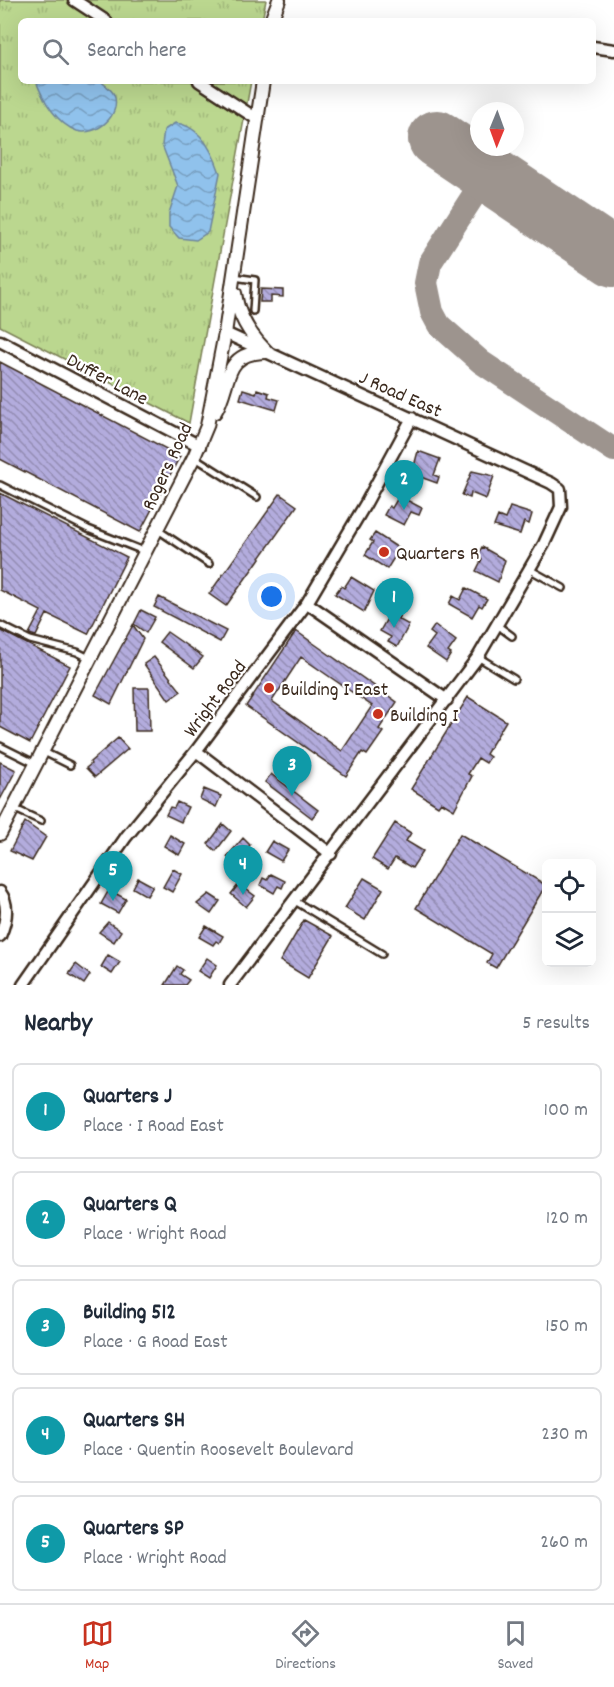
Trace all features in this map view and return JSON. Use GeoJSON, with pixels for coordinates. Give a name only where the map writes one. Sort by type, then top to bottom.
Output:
{"type":"FeatureCollection","features":[{"type":"Feature","properties":{"kind":"street"},"geometry":{"type":"LineString","coordinates":[[74,0],[101,18]]}},
{"type":"Feature","properties":{"kind":"street"},"geometry":{"type":"LineString","coordinates":[[273,18],[279,0]]}},
{"type":"Feature","properties":{"kind":"street"},"geometry":{"type":"LineString","coordinates":[[596,47],[614,50]]}},
{"type":"Feature","properties":{"kind":"street"},"geometry":{"type":"LineString","coordinates":[[204,84],[257,119]]}},
{"type":"Feature","properties":{"kind":"street","name":"Rogers Road"},"geometry":{"type":"LineString","coordinates":[[0,834],[89,658],[146,552],[197,451],[207,426],[225,333],[263,84]]}},
{"type":"Feature","properties":{"kind":"street"},"geometry":{"type":"LineString","coordinates":[[234,277],[237,306],[252,337],[267,352]]}},
{"type":"Feature","properties":{"kind":"street","name":"J Road East"},"geometry":{"type":"LineString","coordinates":[[225,333],[412,418],[560,489],[561,507],[529,569]]}},
{"type":"Feature","properties":{"kind":"street","name":"Duffer Lane"},"geometry":{"type":"LineString","coordinates":[[0,341],[197,451]]}},
{"type":"Feature","properties":{"kind":"street"},"geometry":{"type":"LineString","coordinates":[[207,426],[219,407],[228,374],[235,362],[253,352],[267,352]]}},
{"type":"Feature","properties":{"kind":"street","name":"Wright Road"},"geometry":{"type":"LineString","coordinates":[[23,985],[126,837],[196,751],[307,603],[366,503],[412,418]]}},
{"type":"Feature","properties":{"kind":"street"},"geometry":{"type":"LineString","coordinates":[[235,983],[478,657],[529,569]]}},
{"type":"Feature","properties":{"kind":"street"},"geometry":{"type":"LineString","coordinates":[[307,603],[447,700]]}},
{"type":"Feature","properties":{"kind":"street"},"geometry":{"type":"LineString","coordinates":[[196,751],[331,854]]}},
{"type":"Feature","properties":{"kind":"street"},"geometry":{"type":"LineString","coordinates":[[0,892],[6,900],[6,924],[0,936]]}},
{"type":"Feature","properties":{"kind":"lane"},"geometry":{"type":"LineString","coordinates":[[234,277],[255,280],[253,311]]}},
{"type":"Feature","properties":{"kind":"lane"},"geometry":{"type":"LineString","coordinates":[[197,451],[257,497]]}},
{"type":"Feature","properties":{"kind":"lane"},"geometry":{"type":"LineString","coordinates":[[0,485],[88,529],[146,552]]}},
{"type":"Feature","properties":{"kind":"lane"},"geometry":{"type":"LineString","coordinates":[[157,530],[209,564]]}},
{"type":"Feature","properties":{"kind":"lane"},"geometry":{"type":"LineString","coordinates":[[529,569],[563,588]]}},
{"type":"Feature","properties":{"kind":"lane"},"geometry":{"type":"LineString","coordinates":[[0,625],[30,640],[77,652],[89,658]]}},
{"type":"Feature","properties":{"kind":"lane"},"geometry":{"type":"LineString","coordinates":[[497,625],[512,636]]}},
{"type":"Feature","properties":{"kind":"lane"},"geometry":{"type":"LineString","coordinates":[[478,657],[514,679]]}},
{"type":"Feature","properties":{"kind":"lane"},"geometry":{"type":"LineString","coordinates":[[0,746],[36,764]]}},
{"type":"Feature","properties":{"kind":"lane"},"geometry":{"type":"LineString","coordinates":[[42,751],[70,765]]}},
{"type":"Feature","properties":{"kind":"lane"},"geometry":{"type":"LineString","coordinates":[[13,808],[41,821]]}},
{"type":"Feature","properties":{"kind":"lane"},"geometry":{"type":"LineString","coordinates":[[295,900],[382,954]]}},
{"type":"Feature","properties":{"kind":"green space"},"geometry":{"type":"Polygon","coordinates":[[[0,0],[266,0],[263,18],[18,18],[18,84],[250,84],[189,423],[0,326],[0,0]]]}},
{"type":"Feature","properties":{"kind":"water"},"geometry":{"type":"Polygon","coordinates":[[[37,84],[104,84],[113,93],[116,102],[106,122],[92,131],[85,132],[77,131],[63,123],[43,96],[37,84]]]}},
{"type":"Feature","properties":{"kind":"water"},"geometry":{"type":"Polygon","coordinates":[[[175,123],[184,125],[198,134],[209,148],[220,173],[208,232],[196,240],[179,238],[169,227],[169,213],[178,186],[162,145],[164,130],[175,123]]]}},
{"type":"Feature","properties":{"kind":"building"},"geometry":{"type":"Polygon","coordinates":[[[261,289],[283,290],[283,297],[271,296],[271,302],[260,302],[261,289]]]}},
{"type":"Feature","properties":{"kind":"building"},"geometry":{"type":"Polygon","coordinates":[[[0,362],[180,456],[140,532],[0,459],[0,362]]]}},
{"type":"Feature","properties":{"kind":"building"},"geometry":{"type":"Polygon","coordinates":[[[243,389],[256,393],[257,389],[269,393],[268,397],[279,400],[276,410],[240,399],[243,389]]]}},
{"type":"Feature","properties":{"kind":"building"},"geometry":{"type":"Polygon","coordinates":[[[418,451],[440,459],[434,475],[439,477],[437,483],[412,474],[418,451]]]}},
{"type":"Feature","properties":{"kind":"building"},"geometry":{"type":"Polygon","coordinates":[[[472,471],[494,476],[486,499],[471,493],[470,498],[462,495],[472,471]]]}},
{"type":"Feature","properties":{"kind":"building"},"geometry":{"type":"Polygon","coordinates":[[[0,493],[127,557],[88,634],[47,614],[36,636],[29,634],[41,611],[0,590],[0,493]]]}},
{"type":"Feature","properties":{"kind":"building"},"geometry":{"type":"Polygon","coordinates":[[[280,494],[297,506],[226,606],[209,594],[280,494]]]}},
{"type":"Feature","properties":{"kind":"building"},"geometry":{"type":"Polygon","coordinates":[[[399,496],[422,508],[419,515],[411,512],[404,525],[384,515],[389,506],[392,508],[399,496]]]}},
{"type":"Feature","properties":{"kind":"building"},"geometry":{"type":"Polygon","coordinates":[[[510,507],[532,514],[529,524],[524,522],[520,534],[494,526],[498,516],[505,519],[510,507]]]}},
{"type":"Feature","properties":{"kind":"building","name":"Quarters R"},"geometry":{"type":"Polygon","coordinates":[[[375,533],[403,551],[398,558],[395,556],[387,569],[365,555],[373,542],[370,540],[375,533]]]}},
{"type":"Feature","properties":{"kind":"building"},"geometry":{"type":"Polygon","coordinates":[[[482,547],[505,560],[498,582],[476,571],[482,559],[477,556],[482,547]]]}},
{"type":"Feature","properties":{"kind":"building"},"geometry":{"type":"Polygon","coordinates":[[[351,577],[374,591],[364,612],[335,594],[341,586],[344,588],[351,577]]]}},
{"type":"Feature","properties":{"kind":"building"},"geometry":{"type":"Polygon","coordinates":[[[466,588],[487,599],[482,607],[479,605],[472,617],[449,604],[453,596],[460,600],[466,588]]]}},
{"type":"Feature","properties":{"kind":"building"},"geometry":{"type":"Polygon","coordinates":[[[159,597],[226,631],[220,642],[154,607],[159,597]]]}},
{"type":"Feature","properties":{"kind":"building"},"geometry":{"type":"Polygon","coordinates":[[[393,608],[401,613],[398,619],[409,625],[397,647],[388,642],[391,637],[380,631],[393,608]]]}},
{"type":"Feature","properties":{"kind":"building"},"geometry":{"type":"Polygon","coordinates":[[[141,610],[155,617],[146,633],[134,624],[141,610]]]}},
{"type":"Feature","properties":{"kind":"building"},"geometry":{"type":"Polygon","coordinates":[[[133,625],[143,639],[111,704],[95,695],[133,625]]]}},
{"type":"Feature","properties":{"kind":"building"},"geometry":{"type":"Polygon","coordinates":[[[435,625],[456,641],[448,652],[451,654],[446,662],[426,648],[435,636],[430,632],[435,625]]]}},
{"type":"Feature","properties":{"kind":"building"},"geometry":{"type":"Polygon","coordinates":[[[0,630],[70,666],[30,743],[0,727],[0,630]]]}},
{"type":"Feature","properties":{"kind":"building"},"geometry":{"type":"Polygon","coordinates":[[[296,631],[397,702],[379,729],[383,732],[367,755],[362,752],[346,776],[246,706],[296,631]],[[301,657],[272,701],[342,751],[372,706],[301,657]]]}},
{"type":"Feature","properties":{"kind":"building"},"geometry":{"type":"Polygon","coordinates":[[[167,632],[203,657],[194,668],[159,642],[167,632]]]}},
{"type":"Feature","properties":{"kind":"building"},"geometry":{"type":"Polygon","coordinates":[[[154,657],[181,691],[169,700],[144,664],[154,657]]]}},
{"type":"Feature","properties":{"kind":"building"},"geometry":{"type":"Polygon","coordinates":[[[134,688],[149,688],[150,731],[135,731],[134,688]]]}},
{"type":"Feature","properties":{"kind":"building"},"geometry":{"type":"Polygon","coordinates":[[[468,697],[506,721],[486,754],[490,757],[486,763],[478,758],[468,774],[472,776],[454,810],[441,802],[438,806],[411,789],[468,697]]]}},
{"type":"Feature","properties":{"kind":"building"},"geometry":{"type":"Polygon","coordinates":[[[118,738],[128,749],[95,777],[86,768],[118,738]]]}},
{"type":"Feature","properties":{"kind":"building"},"geometry":{"type":"Polygon","coordinates":[[[0,762],[16,770],[0,800],[0,762]]]}},
{"type":"Feature","properties":{"kind":"building"},"geometry":{"type":"Polygon","coordinates":[[[271,774],[318,810],[312,818],[265,782],[271,774]]]}},
{"type":"Feature","properties":{"kind":"building"},"geometry":{"type":"Polygon","coordinates":[[[204,789],[221,796],[216,807],[200,799],[204,789]]]}},
{"type":"Feature","properties":{"kind":"building"},"geometry":{"type":"Polygon","coordinates":[[[177,802],[188,807],[181,822],[166,815],[170,807],[174,808],[177,802]]]}},
{"type":"Feature","properties":{"kind":"building"},"geometry":{"type":"Polygon","coordinates":[[[25,822],[46,837],[32,861],[10,851],[25,822]]]}},
{"type":"Feature","properties":{"kind":"building"},"geometry":{"type":"Polygon","coordinates":[[[395,823],[411,833],[406,841],[423,851],[412,868],[395,858],[388,869],[372,859],[395,823]]]}},
{"type":"Feature","properties":{"kind":"building"},"geometry":{"type":"Polygon","coordinates":[[[223,824],[231,831],[216,851],[208,844],[223,824]]]}},
{"type":"Feature","properties":{"kind":"building"},"geometry":{"type":"Polygon","coordinates":[[[460,834],[542,883],[542,892],[496,968],[487,963],[492,954],[416,908],[460,834]]]}},
{"type":"Feature","properties":{"kind":"building"},"geometry":{"type":"Polygon","coordinates":[[[170,835],[185,844],[179,855],[164,846],[170,835]]]}},
{"type":"Feature","properties":{"kind":"building"},"geometry":{"type":"Polygon","coordinates":[[[243,838],[250,845],[235,864],[227,857],[243,838]]]}},
{"type":"Feature","properties":{"kind":"building"},"geometry":{"type":"Polygon","coordinates":[[[272,841],[288,850],[281,861],[265,852],[272,841]]]}},
{"type":"Feature","properties":{"kind":"building"},"geometry":{"type":"Polygon","coordinates":[[[173,869],[182,874],[172,892],[163,887],[173,869]]]}},
{"type":"Feature","properties":{"kind":"building"},"geometry":{"type":"Polygon","coordinates":[[[271,874],[285,881],[282,888],[278,886],[274,893],[260,885],[263,878],[267,880],[271,874]]]}},
{"type":"Feature","properties":{"kind":"building"},"geometry":{"type":"Polygon","coordinates":[[[138,878],[153,886],[147,896],[133,888],[138,878]]]}},
{"type":"Feature","properties":{"kind":"building"},"geometry":{"type":"Polygon","coordinates":[[[364,878],[383,889],[365,920],[345,908],[364,878]]]}},
{"type":"Feature","properties":{"kind":"building"},"geometry":{"type":"Polygon","coordinates":[[[239,884],[255,896],[246,907],[231,894],[239,884]]]}},
{"type":"Feature","properties":{"kind":"building"},"geometry":{"type":"Polygon","coordinates":[[[109,890],[126,899],[118,913],[101,904],[109,890]]]}},
{"type":"Feature","properties":{"kind":"building"},"geometry":{"type":"Polygon","coordinates":[[[209,894],[220,901],[211,914],[197,904],[209,894]]]}},
{"type":"Feature","properties":{"kind":"building"},"geometry":{"type":"Polygon","coordinates":[[[304,920],[333,936],[308,978],[280,961],[304,920]]]}},
{"type":"Feature","properties":{"kind":"building"},"geometry":{"type":"Polygon","coordinates":[[[108,922],[121,931],[114,942],[99,932],[108,922]]]}},
{"type":"Feature","properties":{"kind":"building"},"geometry":{"type":"Polygon","coordinates":[[[206,926],[223,936],[219,943],[216,941],[213,945],[199,937],[206,926]]]}},
{"type":"Feature","properties":{"kind":"building"},"geometry":{"type":"Polygon","coordinates":[[[108,955],[120,962],[112,974],[101,967],[108,955]]]}},
{"type":"Feature","properties":{"kind":"building"},"geometry":{"type":"Polygon","coordinates":[[[207,958],[217,965],[209,978],[198,971],[207,958]]]}},
{"type":"Feature","properties":{"kind":"building"},"geometry":{"type":"Polygon","coordinates":[[[76,964],[90,975],[84,984],[69,974],[76,964]]]}},
{"type":"Feature","properties":{"kind":"building"},"geometry":{"type":"Polygon","coordinates":[[[177,966],[183,970],[180,974],[189,980],[185,985],[165,985],[177,966]]]}},
{"type":"Feature","properties":{"kind":"taxiway"},"geometry":{"type":"LineString","coordinates":[[488,173],[430,263],[426,283],[432,312],[439,325],[481,362],[614,450]]}},
{"type":"Feature","properties":{"kind":"runway"},"geometry":{"type":"LineString","coordinates":[[437,139],[614,258]]}},
{"type":"Feature","properties":{"kind":"place","name":"Quarters Q"},"geometry":{"type":"Point","coordinates":[404,510]}},
{"type":"Feature","properties":{"kind":"place","name":"Quarters R"},"geometry":{"type":"Point","coordinates":[384,552]}},
{"type":"Feature","properties":{"kind":"place","name":"Quarters J"},"geometry":{"type":"Point","coordinates":[394,628]}},
{"type":"Feature","properties":{"kind":"place","name":"Building I East"},"geometry":{"type":"Point","coordinates":[269,688]}},
{"type":"Feature","properties":{"kind":"place","name":"Building I"},"geometry":{"type":"Point","coordinates":[378,714]}},
{"type":"Feature","properties":{"kind":"place","name":"Building 512"},"geometry":{"type":"Point","coordinates":[292,796]}},
{"type":"Feature","properties":{"kind":"place","name":"Quarters SH"},"geometry":{"type":"Point","coordinates":[243,895]}},
{"type":"Feature","properties":{"kind":"place","name":"Quarters SP"},"geometry":{"type":"Point","coordinates":[113,901]}}]}
